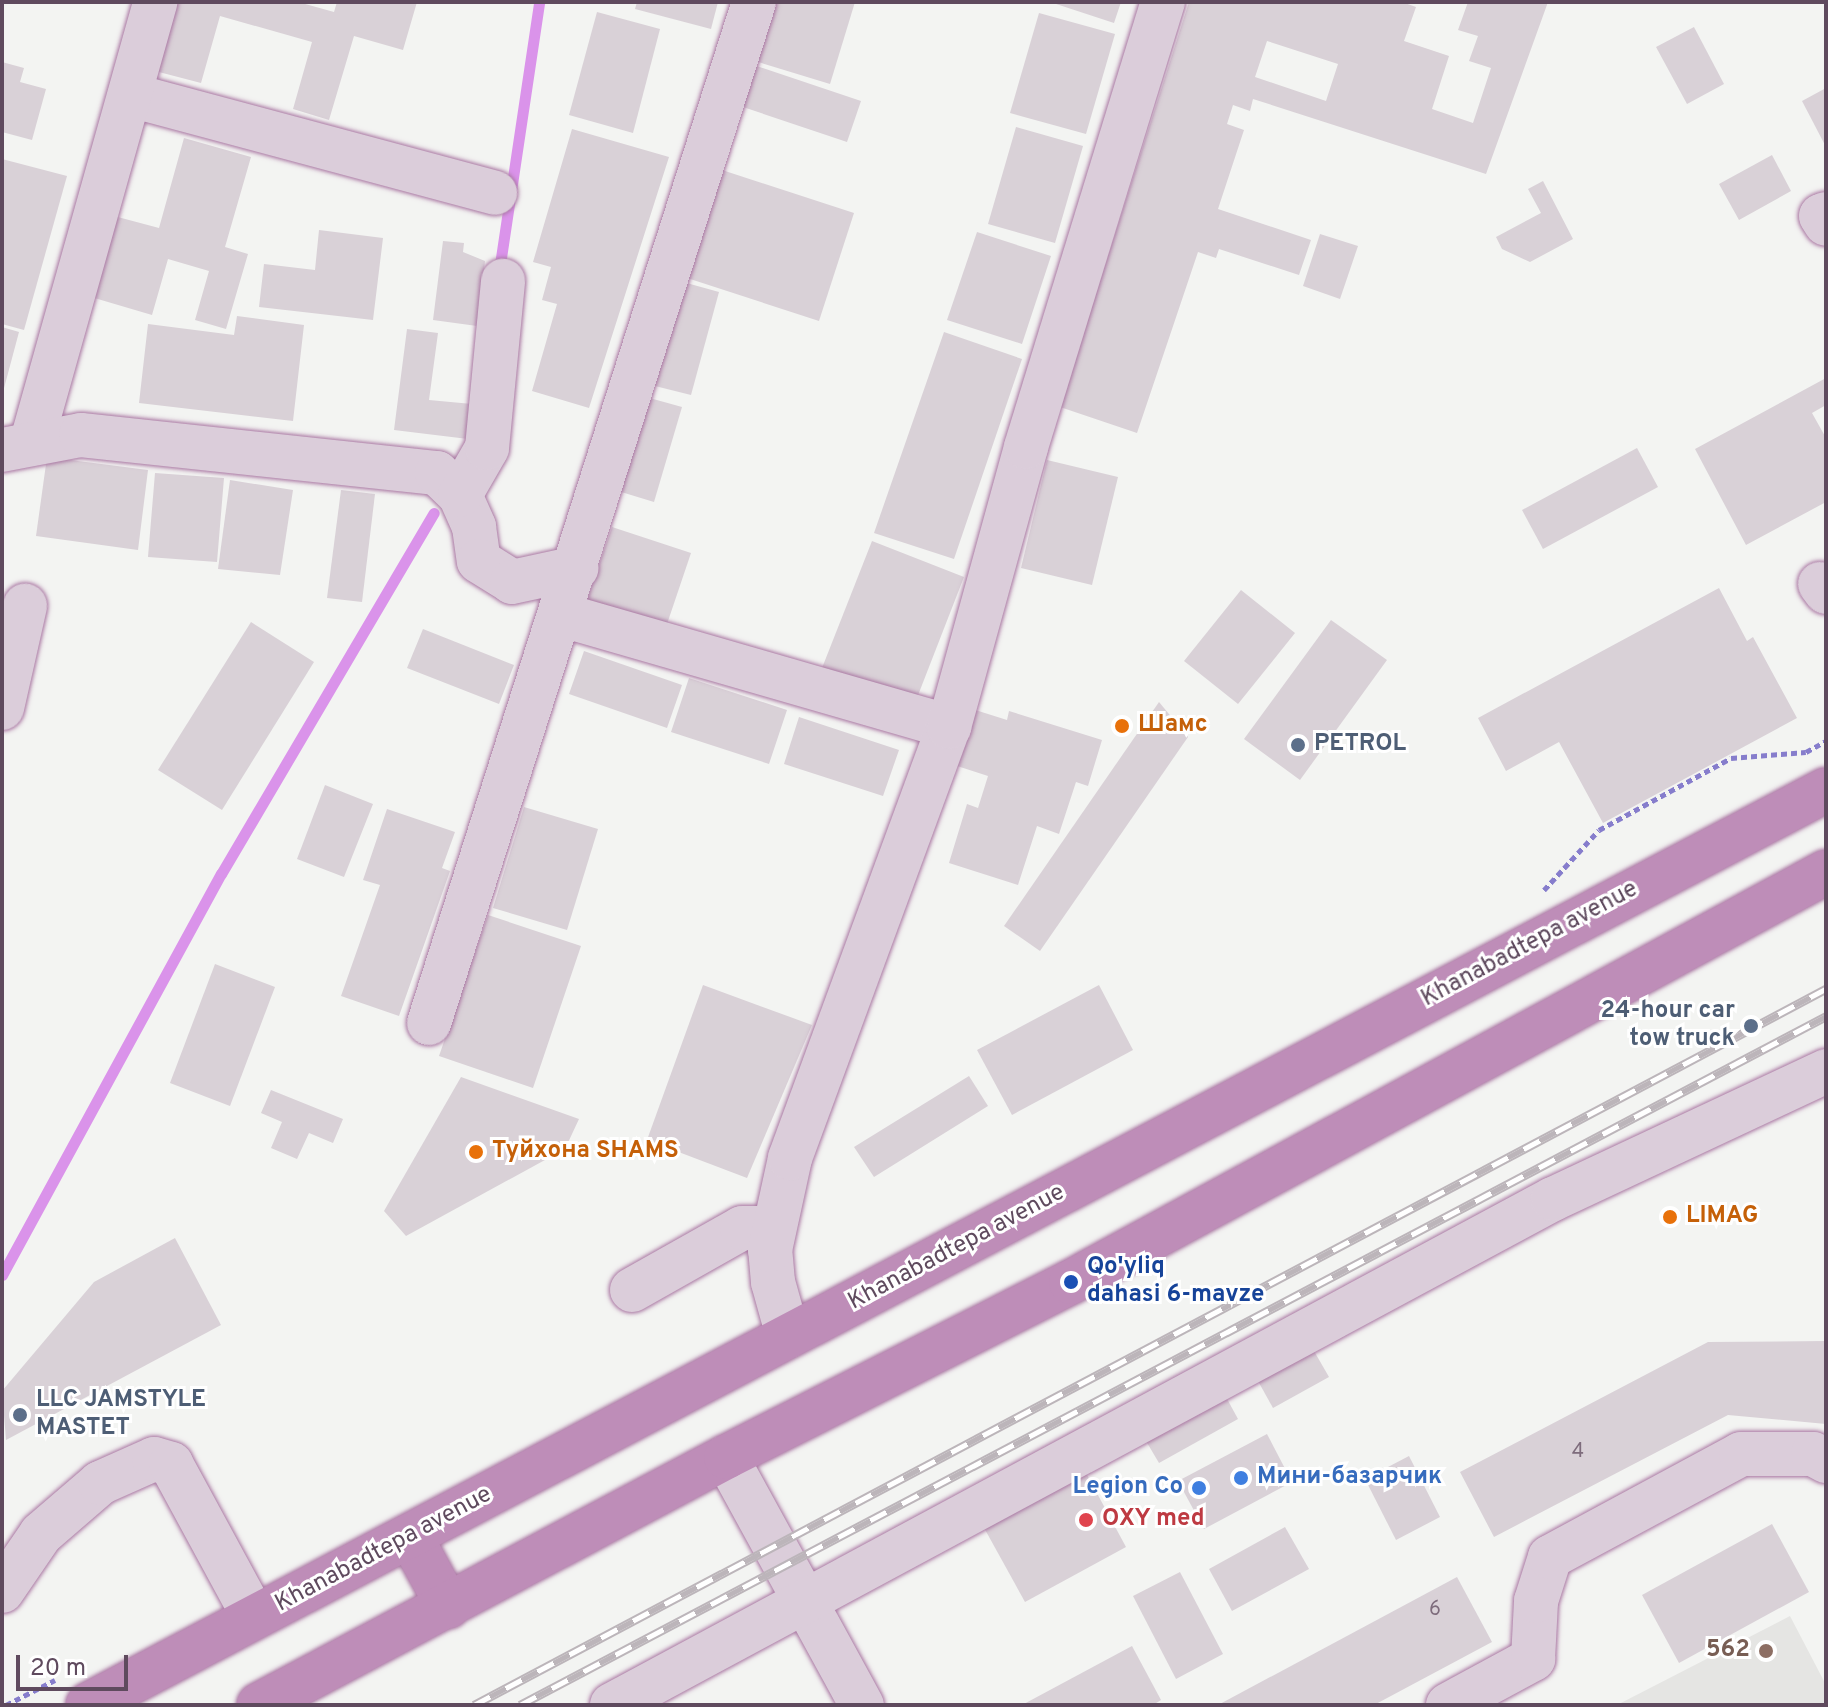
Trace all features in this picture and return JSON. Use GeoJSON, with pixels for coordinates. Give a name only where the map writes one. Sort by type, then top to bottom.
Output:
{"type":"FeatureCollection","features":[{"type":"Feature","properties":{"kind":"highway","name":"Khanabadtepa avenue"},"geometry":{"type":"LineString","coordinates":[[88,1705],[1826,790]]}},
{"type":"Feature","properties":{"kind":"highway"},"geometry":{"type":"LineString","coordinates":[[259,1705],[726,1457],[1071,1282],[1826,872]]}},
{"type":"Feature","properties":{"kind":"highway"},"geometry":{"type":"LineString","coordinates":[[410,1536],[448,1606]]}},
{"type":"Feature","properties":{"kind":"street"},"geometry":{"type":"LineString","coordinates":[[429,1023],[577,568],[754,2]]}},
{"type":"Feature","properties":{"kind":"street"},"geometry":{"type":"LineString","coordinates":[[788,1336],[773,1282],[771,1228],[790,1158],[949,727],[1026,447],[1163,2]]}},
{"type":"Feature","properties":{"kind":"street"},"geometry":{"type":"LineString","coordinates":[[151,3],[130,95],[17,445],[81,435],[448,484]]}},
{"type":"Feature","properties":{"kind":"street"},"geometry":{"type":"LineString","coordinates":[[130,95],[495,193]]}},
{"type":"Feature","properties":{"kind":"street"},"geometry":{"type":"LineString","coordinates":[[1826,214],[1821,216],[1826,224]]}},
{"type":"Feature","properties":{"kind":"street"},"geometry":{"type":"LineString","coordinates":[[448,484],[487,448],[503,281]]}},
{"type":"Feature","properties":{"kind":"street"},"geometry":{"type":"LineString","coordinates":[[448,484],[474,527],[479,561],[512,582],[577,568]]}},
{"type":"Feature","properties":{"kind":"street"},"geometry":{"type":"LineString","coordinates":[[2,708],[25,606]]}},
{"type":"Feature","properties":{"kind":"street"},"geometry":{"type":"LineString","coordinates":[[562,615],[949,727]]}},
{"type":"Feature","properties":{"kind":"street"},"geometry":{"type":"LineString","coordinates":[[612,1705],[809,1603],[1553,1199],[1826,1071]]}},
{"type":"Feature","properties":{"kind":"street"},"geometry":{"type":"LineString","coordinates":[[632,1290],[742,1228],[771,1228]]}},
{"type":"Feature","properties":{"kind":"street"},"geometry":{"type":"LineString","coordinates":[[1448,1705],[1533,1659],[1536,1601],[1550,1557],[1741,1454],[1813,1454],[1826,1461]]}},
{"type":"Feature","properties":{"kind":"street"},"geometry":{"type":"LineString","coordinates":[[726,1457],[809,1603],[862,1705]]}},
{"type":"Feature","properties":{"kind":"street"},"geometry":{"type":"LineString","coordinates":[[2,1591],[41,1534],[100,1483],[154,1459],[171,1464],[254,1617]]}},
{"type":"Feature","properties":{"kind":"shaded area","name":"562"},"geometry":{"type":"Polygon","coordinates":[[[1790,1616],[1826,1685],[1826,1705],[1617,1705],[1790,1616]]]}},
{"type":"Feature","properties":{"kind":"building"},"geometry":{"type":"Polygon","coordinates":[[[175,2],[298,2],[334,12],[337,2],[417,2],[403,50],[354,36],[329,120],[293,109],[312,42],[220,16],[201,83],[155,71],[175,2]]]}},
{"type":"Feature","properties":{"kind":"building"},"geometry":{"type":"Polygon","coordinates":[[[637,2],[718,2],[711,29],[635,9],[637,2]]]}},
{"type":"Feature","properties":{"kind":"building"},"geometry":{"type":"Polygon","coordinates":[[[759,2],[855,2],[830,84],[742,57],[759,2]]]}},
{"type":"Feature","properties":{"kind":"building"},"geometry":{"type":"Polygon","coordinates":[[[1050,2],[1121,2],[1114,23],[1050,2]]]}},
{"type":"Feature","properties":{"kind":"building"},"geometry":{"type":"Polygon","coordinates":[[[1189,2],[1402,2],[1416,7],[1404,41],[1449,56],[1432,109],[1473,123],[1491,68],[1469,61],[1478,36],[1458,30],[1468,2],[1548,2],[1486,174],[1253,99],[1250,111],[1233,105],[1227,124],[1244,130],[1218,209],[1311,240],[1299,275],[1219,249],[1216,258],[1198,252],[1137,433],[1060,407],[1189,2]],[[1267,41],[1255,77],[1326,101],[1338,64],[1267,41]]]}},
{"type":"Feature","properties":{"kind":"building"},"geometry":{"type":"Polygon","coordinates":[[[597,12],[660,29],[633,133],[569,115],[597,12]]]}},
{"type":"Feature","properties":{"kind":"building"},"geometry":{"type":"Polygon","coordinates":[[[1039,13],[1115,34],[1086,134],[1010,113],[1039,13]]]}},
{"type":"Feature","properties":{"kind":"building"},"geometry":{"type":"Polygon","coordinates":[[[1694,27],[1724,84],[1687,104],[1656,47],[1694,27]]]}},
{"type":"Feature","properties":{"kind":"building"},"geometry":{"type":"Polygon","coordinates":[[[2,62],[24,68],[20,82],[46,89],[32,140],[2,132],[2,62]]]}},
{"type":"Feature","properties":{"kind":"building"},"geometry":{"type":"Polygon","coordinates":[[[745,62],[861,101],[847,142],[731,103],[745,62]]]}},
{"type":"Feature","properties":{"kind":"building"},"geometry":{"type":"Polygon","coordinates":[[[1826,88],[1826,147],[1802,101],[1826,88]]]}},
{"type":"Feature","properties":{"kind":"building"},"geometry":{"type":"Polygon","coordinates":[[[1016,127],[1083,146],[1055,243],[988,224],[1016,127]]]}},
{"type":"Feature","properties":{"kind":"building"},"geometry":{"type":"Polygon","coordinates":[[[572,129],[669,157],[589,408],[532,391],[557,304],[542,300],[551,267],[533,262],[572,129]]]}},
{"type":"Feature","properties":{"kind":"building"},"geometry":{"type":"Polygon","coordinates":[[[184,138],[251,157],[225,247],[248,254],[226,329],[195,320],[209,271],[168,259],[152,315],[91,297],[114,216],[159,228],[184,138]]]}},
{"type":"Feature","properties":{"kind":"building"},"geometry":{"type":"Polygon","coordinates":[[[1772,155],[1791,191],[1739,220],[1719,184],[1772,155]]]}},
{"type":"Feature","properties":{"kind":"building"},"geometry":{"type":"Polygon","coordinates":[[[2,159],[67,176],[24,330],[2,324],[2,159]]]}},
{"type":"Feature","properties":{"kind":"building"},"geometry":{"type":"Polygon","coordinates":[[[719,169],[854,213],[819,321],[684,277],[719,169]]]}},
{"type":"Feature","properties":{"kind":"building"},"geometry":{"type":"Polygon","coordinates":[[[1543,181],[1573,239],[1530,262],[1502,249],[1496,237],[1541,213],[1528,189],[1543,181]]]}},
{"type":"Feature","properties":{"kind":"building"},"geometry":{"type":"Polygon","coordinates":[[[319,230],[383,238],[373,320],[259,307],[264,264],[315,270],[319,230]]]}},
{"type":"Feature","properties":{"kind":"building"},"geometry":{"type":"Polygon","coordinates":[[[977,232],[1051,256],[1022,344],[947,320],[977,232]]]}},
{"type":"Feature","properties":{"kind":"building"},"geometry":{"type":"Polygon","coordinates":[[[1320,234],[1358,246],[1340,299],[1303,286],[1320,234]]]}},
{"type":"Feature","properties":{"kind":"building"},"geometry":{"type":"Polygon","coordinates":[[[443,241],[464,243],[463,252],[485,261],[477,326],[433,320],[443,241]]]}},
{"type":"Feature","properties":{"kind":"building"},"geometry":{"type":"Polygon","coordinates":[[[683,282],[719,292],[691,395],[655,386],[683,282]]]}},
{"type":"Feature","properties":{"kind":"building"},"geometry":{"type":"Polygon","coordinates":[[[237,316],[304,325],[293,421],[139,403],[148,324],[234,335],[237,316]]]}},
{"type":"Feature","properties":{"kind":"building"},"geometry":{"type":"Polygon","coordinates":[[[2,327],[19,332],[3,392],[2,392],[2,327]]]}},
{"type":"Feature","properties":{"kind":"building"},"geometry":{"type":"Polygon","coordinates":[[[407,329],[438,333],[429,400],[472,404],[468,439],[394,430],[407,329]]]}},
{"type":"Feature","properties":{"kind":"building"},"geometry":{"type":"Polygon","coordinates":[[[944,332],[1022,359],[954,559],[874,533],[944,332]]]}},
{"type":"Feature","properties":{"kind":"building"},"geometry":{"type":"Polygon","coordinates":[[[1826,378],[1826,405],[1812,413],[1826,438],[1826,502],[1746,545],[1695,449],[1826,378]]]}},
{"type":"Feature","properties":{"kind":"building"},"geometry":{"type":"Polygon","coordinates":[[[646,397],[682,407],[654,502],[618,491],[646,397]]]}},
{"type":"Feature","properties":{"kind":"building"},"geometry":{"type":"Polygon","coordinates":[[[1637,448],[1658,487],[1543,549],[1522,510],[1637,448]]]}},
{"type":"Feature","properties":{"kind":"building"},"geometry":{"type":"Polygon","coordinates":[[[47,457],[148,470],[138,550],[36,536],[47,457]]]}},
{"type":"Feature","properties":{"kind":"building"},"geometry":{"type":"Polygon","coordinates":[[[1047,460],[1118,477],[1092,585],[1021,568],[1047,460]]]}},
{"type":"Feature","properties":{"kind":"building"},"geometry":{"type":"Polygon","coordinates":[[[155,473],[224,478],[217,562],[148,557],[155,473]]]}},
{"type":"Feature","properties":{"kind":"building"},"geometry":{"type":"Polygon","coordinates":[[[230,480],[293,490],[280,575],[218,569],[230,480]]]}},
{"type":"Feature","properties":{"kind":"building"},"geometry":{"type":"Polygon","coordinates":[[[341,490],[375,494],[362,602],[327,598],[341,490]]]}},
{"type":"Feature","properties":{"kind":"building"},"geometry":{"type":"Polygon","coordinates":[[[612,527],[691,553],[666,627],[587,600],[612,527]]]}},
{"type":"Feature","properties":{"kind":"building"},"geometry":{"type":"Polygon","coordinates":[[[872,541],[964,577],[915,703],[822,668],[872,541]]]}},
{"type":"Feature","properties":{"kind":"building"},"geometry":{"type":"Polygon","coordinates":[[[1719,588],[1747,641],[1753,637],[1797,718],[1603,823],[1559,742],[1506,771],[1478,718],[1719,588]]]}},
{"type":"Feature","properties":{"kind":"building"},"geometry":{"type":"Polygon","coordinates":[[[1241,590],[1295,633],[1238,704],[1184,661],[1241,590]]]}},
{"type":"Feature","properties":{"kind":"building"},"geometry":{"type":"Polygon","coordinates":[[[1331,620],[1387,660],[1300,780],[1244,739],[1331,620]]]}},
{"type":"Feature","properties":{"kind":"building"},"geometry":{"type":"Polygon","coordinates":[[[251,622],[314,662],[222,810],[158,770],[251,622]]]}},
{"type":"Feature","properties":{"kind":"building"},"geometry":{"type":"Polygon","coordinates":[[[423,629],[514,665],[499,704],[407,668],[423,629]]]}},
{"type":"Feature","properties":{"kind":"building"},"geometry":{"type":"Polygon","coordinates":[[[584,651],[682,685],[667,728],[569,694],[584,651]]]}},
{"type":"Feature","properties":{"kind":"building"},"geometry":{"type":"Polygon","coordinates":[[[689,678],[787,710],[769,764],[671,732],[689,678]]]}},
{"type":"Feature","properties":{"kind":"building"},"geometry":{"type":"Polygon","coordinates":[[[1159,702],[1188,737],[1040,951],[1004,926],[1159,702]]]}},
{"type":"Feature","properties":{"kind":"building"},"geometry":{"type":"Polygon","coordinates":[[[969,708],[1007,720],[1009,711],[1102,740],[1088,786],[1076,782],[1059,834],[1037,826],[1018,885],[949,863],[967,804],[978,808],[988,776],[951,764],[969,708]]]}},
{"type":"Feature","properties":{"kind":"building"},"geometry":{"type":"Polygon","coordinates":[[[799,717],[899,750],[883,796],[784,764],[799,717]]]}},
{"type":"Feature","properties":{"kind":"building"},"geometry":{"type":"Polygon","coordinates":[[[325,785],[373,804],[344,877],[297,859],[325,785]]]}},
{"type":"Feature","properties":{"kind":"building"},"geometry":{"type":"Polygon","coordinates":[[[524,807],[598,829],[567,930],[493,908],[524,807]]]}},
{"type":"Feature","properties":{"kind":"building"},"geometry":{"type":"Polygon","coordinates":[[[387,809],[455,832],[442,868],[450,871],[399,1016],[341,996],[380,885],[363,880],[387,809]]]}},
{"type":"Feature","properties":{"kind":"building"},"geometry":{"type":"Polygon","coordinates":[[[488,915],[581,946],[533,1088],[439,1056],[488,915]]]}},
{"type":"Feature","properties":{"kind":"building"},"geometry":{"type":"Polygon","coordinates":[[[215,964],[275,987],[230,1106],[170,1083],[215,964]]]}},
{"type":"Feature","properties":{"kind":"building"},"geometry":{"type":"Polygon","coordinates":[[[703,985],[812,1025],[747,1178],[647,1140],[703,985]]]}},
{"type":"Feature","properties":{"kind":"building"},"geometry":{"type":"Polygon","coordinates":[[[1099,985],[1133,1050],[1012,1115],[977,1050],[1099,985]]]}},
{"type":"Feature","properties":{"kind":"building"},"geometry":{"type":"Polygon","coordinates":[[[969,1076],[988,1106],[874,1177],[854,1147],[969,1076]]]}},
{"type":"Feature","properties":{"kind":"building"},"geometry":{"type":"Polygon","coordinates":[[[461,1077],[579,1119],[565,1149],[406,1236],[384,1211],[461,1077]]]}},
{"type":"Feature","properties":{"kind":"building"},"geometry":{"type":"Polygon","coordinates":[[[271,1090],[343,1119],[333,1143],[309,1133],[297,1159],[271,1148],[282,1122],[261,1113],[271,1090]]]}},
{"type":"Feature","properties":{"kind":"building"},"geometry":{"type":"Polygon","coordinates":[[[175,1238],[221,1325],[6,1440],[2,1391],[94,1282],[175,1238]]]}},
{"type":"Feature","properties":{"kind":"building"},"geometry":{"type":"Polygon","coordinates":[[[1826,1341],[1826,1424],[1728,1415],[1494,1537],[1460,1472],[1708,1342],[1826,1341]]]}},
{"type":"Feature","properties":{"kind":"building"},"geometry":{"type":"Polygon","coordinates":[[[1314,1351],[1329,1377],[1273,1408],[1258,1381],[1314,1351]]]}},
{"type":"Feature","properties":{"kind":"building"},"geometry":{"type":"Polygon","coordinates":[[[1226,1397],[1238,1419],[1159,1463],[1146,1441],[1226,1397]]]}},
{"type":"Feature","properties":{"kind":"building"},"geometry":{"type":"Polygon","coordinates":[[[1267,1434],[1292,1482],[1204,1529],[1178,1481],[1267,1434]]]}},
{"type":"Feature","properties":{"kind":"building"},"geometry":{"type":"Polygon","coordinates":[[[1409,1456],[1440,1517],[1396,1540],[1365,1479],[1409,1456]]]}},
{"type":"Feature","properties":{"kind":"building"},"geometry":{"type":"Polygon","coordinates":[[[1085,1471],[1126,1547],[1025,1602],[983,1526],[1085,1471]]]}},
{"type":"Feature","properties":{"kind":"building"},"geometry":{"type":"Polygon","coordinates":[[[1772,1524],[1809,1592],[1679,1663],[1642,1595],[1772,1524]]]}},
{"type":"Feature","properties":{"kind":"building"},"geometry":{"type":"Polygon","coordinates":[[[1285,1527],[1309,1569],[1232,1611],[1209,1569],[1285,1527]]]}},
{"type":"Feature","properties":{"kind":"building"},"geometry":{"type":"Polygon","coordinates":[[[1180,1572],[1223,1654],[1176,1679],[1133,1596],[1180,1572]]]}},
{"type":"Feature","properties":{"kind":"building"},"geometry":{"type":"Polygon","coordinates":[[[1457,1577],[1492,1642],[1374,1705],[1218,1705],[1457,1577]]]}},
{"type":"Feature","properties":{"kind":"building"},"geometry":{"type":"Polygon","coordinates":[[[1132,1646],[1161,1700],[1153,1705],[1022,1705],[1132,1646]]]}},
{"type":"Feature","properties":{"kind":"waterway"},"geometry":{"type":"LineString","coordinates":[[499,271],[539,2]]}},
{"type":"Feature","properties":{"kind":"waterway"},"geometry":{"type":"LineString","coordinates":[[2,1275],[221,874],[434,513]]}},
{"type":"Feature","properties":{"kind":"railway"},"geometry":{"type":"LineString","coordinates":[[474,1705],[1826,989]]}},
{"type":"Feature","properties":{"kind":"railway"},"geometry":{"type":"LineString","coordinates":[[520,1705],[1826,1016]]}},
{"type":"Feature","properties":{"kind":"place","name":"Шамс"},"geometry":{"type":"Point","coordinates":[1122,726]}},
{"type":"Feature","properties":{"kind":"place","name":"PETROL"},"geometry":{"type":"Point","coordinates":[1298,745]}},
{"type":"Feature","properties":{"kind":"place","name":"24-hour car tow truck"},"geometry":{"type":"Point","coordinates":[1751,1026]}},
{"type":"Feature","properties":{"kind":"place","name":"Туйхона SHAMS"},"geometry":{"type":"Point","coordinates":[476,1152]}},
{"type":"Feature","properties":{"kind":"place","name":"LIMAG"},"geometry":{"type":"Point","coordinates":[1670,1217]}},
{"type":"Feature","properties":{"kind":"place","name":"Qo'yliq dahasi 6-mavze"},"geometry":{"type":"Point","coordinates":[1071,1282]}},
{"type":"Feature","properties":{"kind":"place","name":"LLC JAMSTYLE MASTET"},"geometry":{"type":"Point","coordinates":[20,1415]}},
{"type":"Feature","properties":{"kind":"place","name":"Мини-базарчик"},"geometry":{"type":"Point","coordinates":[1241,1478]}},
{"type":"Feature","properties":{"kind":"place","name":"Legion Co"},"geometry":{"type":"Point","coordinates":[1199,1488]}},
{"type":"Feature","properties":{"kind":"place","name":"OXY med"},"geometry":{"type":"Point","coordinates":[1086,1520]}},
{"type":"Feature","properties":{"kind":"place","name":"562"},"geometry":{"type":"Point","coordinates":[1766,1651]}}]}
